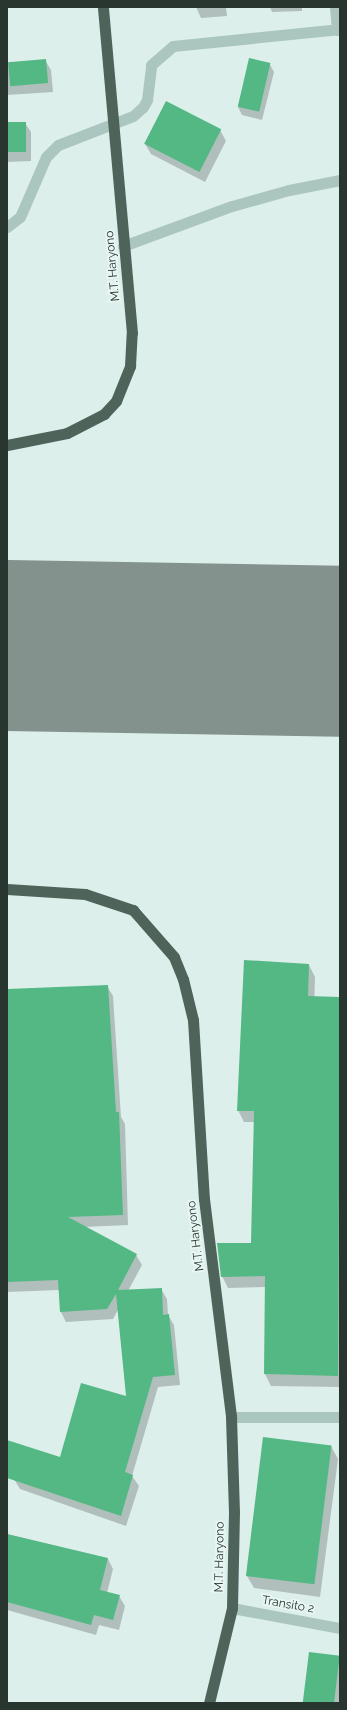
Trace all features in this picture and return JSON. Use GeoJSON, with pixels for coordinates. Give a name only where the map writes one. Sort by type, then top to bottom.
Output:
{"type":"FeatureCollection","features":[{"type":"Feature","properties":{"kind":"highway","name":"M.T. Haryono"},"geometry":{"type":"LineString","coordinates":[[7,444],[67,433],[104,414],[116,401],[130,366],[132,348],[103,7]]}},
{"type":"Feature","properties":{"kind":"highway","name":"M.T. Haryono"},"geometry":{"type":"LineString","coordinates":[[7,889],[85,894],[133,910],[174,957],[183,978],[192,1020],[204,1199],[231,1417],[234,1512],[232,1608],[209,1703]]}},
{"type":"Feature","properties":{"kind":"street"},"geometry":{"type":"LineString","coordinates":[[7,227],[20,216],[46,157],[58,145],[113,122],[133,116],[143,107],[147,100],[151,65],[173,46],[339,29],[335,7]]}},
{"type":"Feature","properties":{"kind":"street"},"geometry":{"type":"LineString","coordinates":[[123,246],[232,206],[290,190],[340,180]]}},
{"type":"Feature","properties":{"kind":"street"},"geometry":{"type":"LineString","coordinates":[[231,1417],[340,1417]]}},
{"type":"Feature","properties":{"kind":"street","name":"Transito 2"},"geometry":{"type":"LineString","coordinates":[[232,1608],[340,1628]]}},
{"type":"Feature","properties":{"kind":"building"},"geometry":{"type":"Polygon","coordinates":[[[249,58],[270,63],[259,112],[238,107],[249,58]]]}},
{"type":"Feature","properties":{"kind":"building"},"geometry":{"type":"Polygon","coordinates":[[[46,59],[48,83],[10,86],[8,62],[46,59]]]}},
{"type":"Feature","properties":{"kind":"building"},"geometry":{"type":"Polygon","coordinates":[[[166,101],[221,129],[199,172],[144,144],[166,101]]]}},
{"type":"Feature","properties":{"kind":"building"},"geometry":{"type":"Polygon","coordinates":[[[7,122],[26,122],[26,152],[7,152],[7,122]]]}},
{"type":"Feature","properties":{"kind":"building"},"geometry":{"type":"Polygon","coordinates":[[[244,960],[309,964],[308,996],[340,997],[338,1376],[264,1374],[265,1276],[221,1277],[217,1243],[251,1243],[254,1111],[237,1111],[244,960]]]}},
{"type":"Feature","properties":{"kind":"building"},"geometry":{"type":"Polygon","coordinates":[[[108,985],[116,1112],[119,1112],[123,1215],[68,1217],[137,1254],[118,1290],[162,1288],[163,1315],[169,1314],[175,1375],[153,1377],[125,1472],[133,1475],[121,1516],[7,1478],[7,1440],[60,1457],[81,1383],[126,1396],[116,1294],[107,1309],[60,1312],[58,1280],[7,1282],[7,989],[108,985]]]}},
{"type":"Feature","properties":{"kind":"building"},"geometry":{"type":"Polygon","coordinates":[[[263,1437],[331,1445],[314,1584],[246,1576],[263,1437]]]}},
{"type":"Feature","properties":{"kind":"building"},"geometry":{"type":"Polygon","coordinates":[[[7,1534],[108,1558],[100,1590],[120,1595],[113,1620],[94,1615],[91,1625],[7,1602],[7,1534]]]}},
{"type":"Feature","properties":{"kind":"building"},"geometry":{"type":"Polygon","coordinates":[[[309,1652],[340,1656],[334,1703],[303,1703],[309,1652]]]}},
{"type":"Feature","properties":{"kind":"runway"},"geometry":{"type":"LineString","coordinates":[[7,645],[340,651]]}}]}
